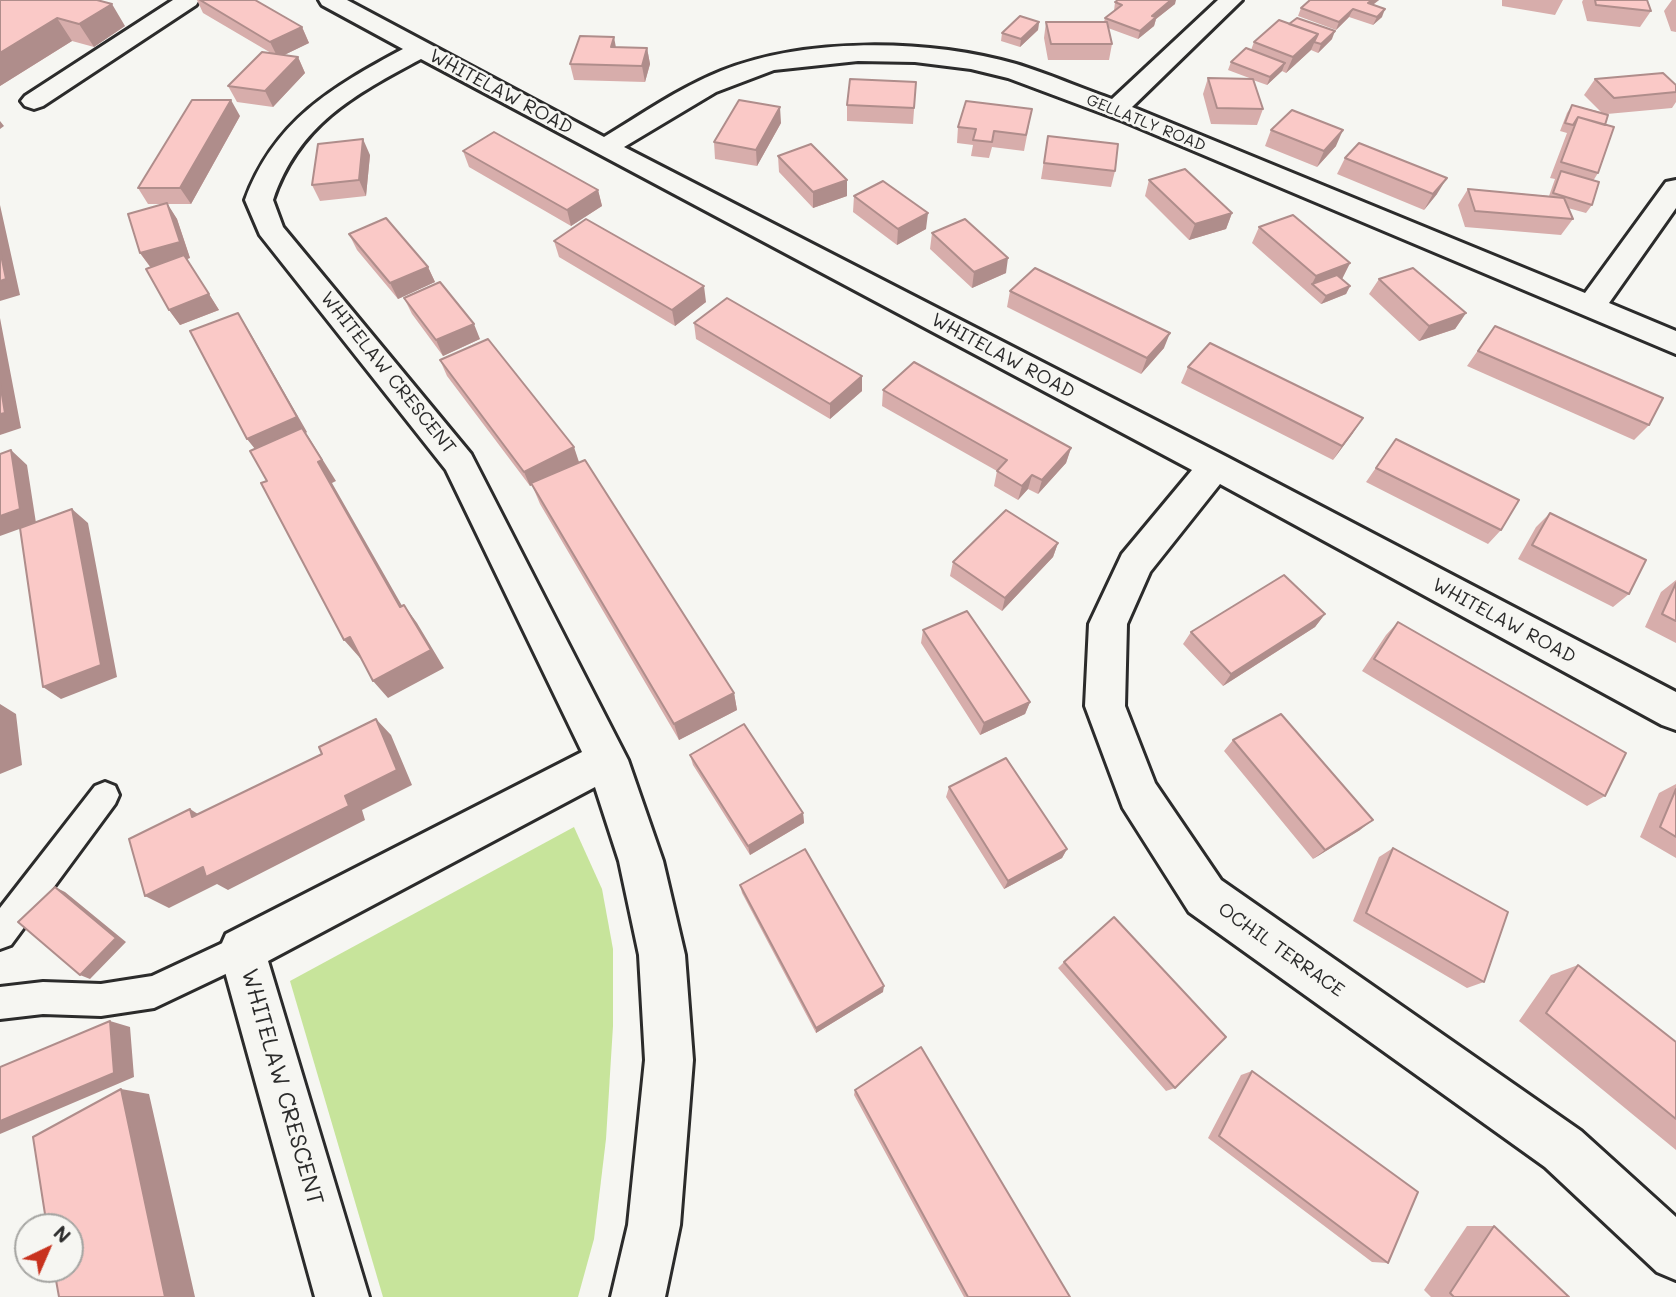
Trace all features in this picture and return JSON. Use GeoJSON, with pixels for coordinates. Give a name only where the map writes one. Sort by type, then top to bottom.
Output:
{"type":"FeatureCollection","features":[{"type":"Feature","properties":{"kind":"street"},"geometry":{"type":"LineString","coordinates":[[34,101],[188,0]]}},
{"type":"Feature","properties":{"kind":"street","name":"WHITELAW ROAD"},"geometry":{"type":"LineString","coordinates":[[330,0],[605,148],[1215,466],[1676,712]]}},
{"type":"Feature","properties":{"kind":"street"},"geometry":{"type":"LineString","coordinates":[[1116,109],[1231,0]]}},
{"type":"Feature","properties":{"kind":"street","name":"WHITELAW CRESCENT"},"geometry":{"type":"LineString","coordinates":[[421,49],[343,92],[301,129],[273,164],[259,201],[270,229],[459,463],[607,760],[641,861],[662,955],[669,1060],[654,1225],[638,1297]]}},
{"type":"Feature","properties":{"kind":"street","name":"GELLATLY ROAD"},"geometry":{"type":"LineString","coordinates":[[605,148],[692,95],[731,76],[772,63],[821,57],[913,55],[954,58],[1001,68],[1116,109],[1676,343]]}},
{"type":"Feature","properties":{"kind":"street"},"geometry":{"type":"LineString","coordinates":[[1591,307],[1676,188]]}},
{"type":"Feature","properties":{"kind":"street","name":"OCHIL TERRACE"},"geometry":{"type":"LineString","coordinates":[[1215,466],[1135,564],[1108,624],[1105,706],[1138,794],[1205,896],[1563,1150],[1676,1253]]}},
{"type":"Feature","properties":{"kind":"street","name":"WHITELAW CRESCENT"},"geometry":{"type":"LineString","coordinates":[[342,1297],[242,950],[607,760]]}},
{"type":"Feature","properties":{"kind":"lane"},"geometry":{"type":"LineString","coordinates":[[0,934],[39,878],[105,795]]}},
{"type":"Feature","properties":{"kind":"lane"},"geometry":{"type":"LineString","coordinates":[[0,1003],[43,999],[101,1000],[154,992],[242,950]]}},
{"type":"Feature","properties":{"kind":"green space"},"geometry":{"type":"Polygon","coordinates":[[[574,827],[602,889],[613,949],[613,1026],[606,1139],[594,1239],[578,1297],[383,1297],[290,981],[574,827]]]}},
{"type":"Feature","properties":{"kind":"building"},"geometry":{"type":"Polygon","coordinates":[[[0,0],[97,0],[112,4],[79,24],[57,18],[0,53],[0,0]]]}},
{"type":"Feature","properties":{"kind":"building"},"geometry":{"type":"Polygon","coordinates":[[[200,0],[255,0],[302,27],[270,42],[200,0]]]}},
{"type":"Feature","properties":{"kind":"building"},"geometry":{"type":"Polygon","coordinates":[[[1171,0],[1152,16],[1156,17],[1140,31],[1105,18],[1122,5],[1115,2],[1171,0]]]}},
{"type":"Feature","properties":{"kind":"building"},"geometry":{"type":"Polygon","coordinates":[[[1310,0],[1372,0],[1368,3],[1385,9],[1377,17],[1353,9],[1339,22],[1301,8],[1310,0]]]}},
{"type":"Feature","properties":{"kind":"building"},"geometry":{"type":"Polygon","coordinates":[[[1595,0],[1647,0],[1651,11],[1596,5],[1595,0]]]}},
{"type":"Feature","properties":{"kind":"building"},"geometry":{"type":"Polygon","coordinates":[[[1020,16],[1039,22],[1021,39],[1002,33],[1020,16]]]}},
{"type":"Feature","properties":{"kind":"building"},"geometry":{"type":"Polygon","coordinates":[[[1297,18],[1335,31],[1321,44],[1314,42],[1318,34],[1289,24],[1297,18]]]}},
{"type":"Feature","properties":{"kind":"building"},"geometry":{"type":"Polygon","coordinates":[[[1279,20],[1318,34],[1293,57],[1254,42],[1279,20]]]}},
{"type":"Feature","properties":{"kind":"building"},"geometry":{"type":"Polygon","coordinates":[[[1046,22],[1107,22],[1112,44],[1051,44],[1046,22]]]}},
{"type":"Feature","properties":{"kind":"building"},"geometry":{"type":"Polygon","coordinates":[[[580,36],[614,37],[611,47],[647,48],[642,66],[570,64],[580,36]]]}},
{"type":"Feature","properties":{"kind":"building"},"geometry":{"type":"Polygon","coordinates":[[[1246,48],[1285,63],[1270,77],[1231,62],[1246,48]]]}},
{"type":"Feature","properties":{"kind":"building"},"geometry":{"type":"Polygon","coordinates":[[[262,52],[298,57],[265,91],[228,86],[262,52]]]}},
{"type":"Feature","properties":{"kind":"building"},"geometry":{"type":"Polygon","coordinates":[[[1663,73],[1676,85],[1676,92],[1614,98],[1595,79],[1663,73]]]}},
{"type":"Feature","properties":{"kind":"building"},"geometry":{"type":"Polygon","coordinates":[[[1208,78],[1253,79],[1263,109],[1217,108],[1208,78]]]}},
{"type":"Feature","properties":{"kind":"building"},"geometry":{"type":"Polygon","coordinates":[[[850,79],[916,82],[914,108],[847,105],[850,79]]]}},
{"type":"Feature","properties":{"kind":"building"},"geometry":{"type":"Polygon","coordinates":[[[192,100],[231,100],[180,188],[138,188],[192,100]]]}},
{"type":"Feature","properties":{"kind":"building"},"geometry":{"type":"Polygon","coordinates":[[[739,100],[780,107],[756,150],[714,142],[739,100]]]}},
{"type":"Feature","properties":{"kind":"building"},"geometry":{"type":"Polygon","coordinates":[[[966,101],[1032,109],[1026,135],[994,131],[992,142],[973,140],[976,129],[958,127],[966,101]]]}},
{"type":"Feature","properties":{"kind":"building"},"geometry":{"type":"Polygon","coordinates":[[[1572,105],[1608,115],[1605,125],[1578,117],[1573,125],[1565,123],[1572,105]]]}},
{"type":"Feature","properties":{"kind":"building"},"geometry":{"type":"Polygon","coordinates":[[[1292,110],[1343,130],[1324,151],[1271,130],[1292,110]]]}},
{"type":"Feature","properties":{"kind":"building"},"geometry":{"type":"Polygon","coordinates":[[[1578,117],[1614,127],[1598,173],[1561,162],[1578,117]]]}},
{"type":"Feature","properties":{"kind":"building"},"geometry":{"type":"Polygon","coordinates":[[[494,132],[598,190],[567,210],[463,151],[494,132]]]}},
{"type":"Feature","properties":{"kind":"building"},"geometry":{"type":"Polygon","coordinates":[[[1048,136],[1118,144],[1115,171],[1044,163],[1048,136]]]}},
{"type":"Feature","properties":{"kind":"building"},"geometry":{"type":"Polygon","coordinates":[[[363,139],[359,180],[312,185],[318,144],[363,139]]]}},
{"type":"Feature","properties":{"kind":"building"},"geometry":{"type":"Polygon","coordinates":[[[1359,143],[1447,178],[1433,194],[1345,158],[1359,143]]]}},
{"type":"Feature","properties":{"kind":"building"},"geometry":{"type":"Polygon","coordinates":[[[811,144],[847,180],[813,192],[778,156],[811,144]]]}},
{"type":"Feature","properties":{"kind":"building"},"geometry":{"type":"Polygon","coordinates":[[[1185,169],[1232,213],[1195,224],[1149,180],[1185,169]]]}},
{"type":"Feature","properties":{"kind":"building"},"geometry":{"type":"Polygon","coordinates":[[[1561,171],[1599,182],[1592,205],[1553,193],[1561,171]]]}},
{"type":"Feature","properties":{"kind":"building"},"geometry":{"type":"Polygon","coordinates":[[[883,181],[928,213],[898,229],[854,196],[883,181]]]}},
{"type":"Feature","properties":{"kind":"building"},"geometry":{"type":"Polygon","coordinates":[[[1468,189],[1564,198],[1573,219],[1475,211],[1468,189]]]}},
{"type":"Feature","properties":{"kind":"building"},"geometry":{"type":"Polygon","coordinates":[[[167,203],[180,242],[140,253],[128,214],[167,203]]]}},
{"type":"Feature","properties":{"kind":"building"},"geometry":{"type":"Polygon","coordinates":[[[1293,215],[1350,263],[1316,276],[1259,227],[1293,215]]]}},
{"type":"Feature","properties":{"kind":"building"},"geometry":{"type":"Polygon","coordinates":[[[386,218],[428,267],[390,283],[349,234],[386,218]]]}},
{"type":"Feature","properties":{"kind":"building"},"geometry":{"type":"Polygon","coordinates":[[[586,219],[704,286],[672,310],[554,241],[586,219]]]}},
{"type":"Feature","properties":{"kind":"building"},"geometry":{"type":"Polygon","coordinates":[[[965,219],[1008,258],[974,272],[932,233],[965,219]]]}},
{"type":"Feature","properties":{"kind":"building"},"geometry":{"type":"Polygon","coordinates":[[[0,250],[6,279],[0,281],[0,250]]]}},
{"type":"Feature","properties":{"kind":"building"},"geometry":{"type":"Polygon","coordinates":[[[184,255],[209,294],[169,310],[146,269],[184,255]]]}},
{"type":"Feature","properties":{"kind":"building"},"geometry":{"type":"Polygon","coordinates":[[[1035,268],[1170,333],[1147,358],[1010,291],[1035,268]]]}},
{"type":"Feature","properties":{"kind":"building"},"geometry":{"type":"Polygon","coordinates":[[[1413,268],[1466,313],[1429,326],[1379,279],[1413,268]]]}},
{"type":"Feature","properties":{"kind":"building"},"geometry":{"type":"Polygon","coordinates":[[[1337,275],[1350,286],[1326,296],[1312,284],[1337,275]]]}},
{"type":"Feature","properties":{"kind":"building"},"geometry":{"type":"Polygon","coordinates":[[[440,282],[474,324],[436,340],[404,298],[440,282]]]}},
{"type":"Feature","properties":{"kind":"building"},"geometry":{"type":"Polygon","coordinates":[[[727,298],[862,376],[830,404],[694,323],[727,298]]]}},
{"type":"Feature","properties":{"kind":"building"},"geometry":{"type":"Polygon","coordinates":[[[238,313],[297,417],[247,439],[190,331],[238,313]]]}},
{"type":"Feature","properties":{"kind":"building"},"geometry":{"type":"Polygon","coordinates":[[[1495,326],[1663,398],[1649,425],[1478,351],[1495,326]]]}},
{"type":"Feature","properties":{"kind":"building"},"geometry":{"type":"Polygon","coordinates":[[[488,339],[574,447],[524,472],[440,360],[488,339]]]}},
{"type":"Feature","properties":{"kind":"building"},"geometry":{"type":"Polygon","coordinates":[[[1210,343],[1363,418],[1342,446],[1188,367],[1210,343]]]}},
{"type":"Feature","properties":{"kind":"building"},"geometry":{"type":"Polygon","coordinates":[[[914,362],[1071,448],[1042,480],[1032,475],[1022,486],[997,471],[1007,460],[883,390],[914,362]]]}},
{"type":"Feature","properties":{"kind":"building"},"geometry":{"type":"Polygon","coordinates":[[[0,383],[5,413],[0,414],[0,383]]]}},
{"type":"Feature","properties":{"kind":"building"},"geometry":{"type":"Polygon","coordinates":[[[302,428],[322,460],[318,462],[400,607],[404,605],[431,650],[373,681],[350,637],[344,640],[261,483],[267,481],[250,451],[302,428]]]}},
{"type":"Feature","properties":{"kind":"building"},"geometry":{"type":"Polygon","coordinates":[[[1396,439],[1519,500],[1501,530],[1376,468],[1396,439]]]}},
{"type":"Feature","properties":{"kind":"building"},"geometry":{"type":"Polygon","coordinates":[[[11,450],[20,509],[0,516],[0,454],[11,450]]]}},
{"type":"Feature","properties":{"kind":"building"},"geometry":{"type":"Polygon","coordinates":[[[585,460],[734,693],[674,724],[531,483],[585,460]]]}},
{"type":"Feature","properties":{"kind":"building"},"geometry":{"type":"Polygon","coordinates":[[[72,509],[101,665],[43,687],[20,528],[72,509]]]}},
{"type":"Feature","properties":{"kind":"building"},"geometry":{"type":"Polygon","coordinates":[[[1006,510],[1058,543],[1005,598],[953,562],[1006,510]]]}},
{"type":"Feature","properties":{"kind":"building"},"geometry":{"type":"Polygon","coordinates":[[[1550,513],[1646,560],[1629,594],[1532,545],[1550,513]]]}},
{"type":"Feature","properties":{"kind":"building"},"geometry":{"type":"Polygon","coordinates":[[[1284,575],[1325,614],[1231,674],[1191,632],[1284,575]]]}},
{"type":"Feature","properties":{"kind":"building"},"geometry":{"type":"Polygon","coordinates":[[[1676,583],[1676,621],[1662,614],[1676,583]]]}},
{"type":"Feature","properties":{"kind":"building"},"geometry":{"type":"Polygon","coordinates":[[[967,611],[1030,702],[984,723],[923,630],[967,611]]]}},
{"type":"Feature","properties":{"kind":"building"},"geometry":{"type":"Polygon","coordinates":[[[1398,622],[1626,753],[1605,796],[1374,659],[1398,622]]]}},
{"type":"Feature","properties":{"kind":"building"},"geometry":{"type":"Polygon","coordinates":[[[1281,714],[1373,820],[1325,850],[1233,740],[1281,714]]]}},
{"type":"Feature","properties":{"kind":"building"},"geometry":{"type":"Polygon","coordinates":[[[376,719],[397,770],[345,796],[349,806],[206,877],[203,867],[145,896],[129,839],[190,809],[192,817],[322,754],[319,747],[376,719]]]}},
{"type":"Feature","properties":{"kind":"building"},"geometry":{"type":"Polygon","coordinates":[[[744,724],[803,813],[748,846],[690,755],[744,724]]]}},
{"type":"Feature","properties":{"kind":"building"},"geometry":{"type":"Polygon","coordinates":[[[1006,758],[1067,849],[1008,881],[949,787],[1006,758]]]}},
{"type":"Feature","properties":{"kind":"building"},"geometry":{"type":"Polygon","coordinates":[[[1676,789],[1676,837],[1660,827],[1676,789]]]}},
{"type":"Feature","properties":{"kind":"building"},"geometry":{"type":"Polygon","coordinates":[[[1393,848],[1508,912],[1484,982],[1366,913],[1393,848]]]}},
{"type":"Feature","properties":{"kind":"building"},"geometry":{"type":"Polygon","coordinates":[[[805,849],[884,986],[816,1028],[740,885],[805,849]]]}},
{"type":"Feature","properties":{"kind":"building"},"geometry":{"type":"Polygon","coordinates":[[[55,887],[116,938],[80,975],[18,922],[55,887]]]}},
{"type":"Feature","properties":{"kind":"building"},"geometry":{"type":"Polygon","coordinates":[[[1114,917],[1226,1037],[1175,1088],[1064,962],[1114,917]]]}},
{"type":"Feature","properties":{"kind":"building"},"geometry":{"type":"Polygon","coordinates":[[[1578,965],[1676,1042],[1676,1119],[1546,1013],[1578,965]]]}},
{"type":"Feature","properties":{"kind":"building"},"geometry":{"type":"Polygon","coordinates":[[[110,1021],[114,1073],[0,1121],[0,1067],[110,1021]]]}},
{"type":"Feature","properties":{"kind":"building"},"geometry":{"type":"Polygon","coordinates":[[[921,1047],[1070,1297],[968,1297],[855,1090],[921,1047]]]}},
{"type":"Feature","properties":{"kind":"building"},"geometry":{"type":"Polygon","coordinates":[[[1252,1071],[1418,1192],[1388,1263],[1219,1136],[1252,1071]]]}},
{"type":"Feature","properties":{"kind":"building"},"geometry":{"type":"Polygon","coordinates":[[[121,1089],[165,1297],[59,1297],[56,1283],[84,1283],[84,1213],[45,1213],[33,1137],[121,1089]]]}},
{"type":"Feature","properties":{"kind":"building"},"geometry":{"type":"Polygon","coordinates":[[[1494,1226],[1569,1297],[1454,1297],[1450,1293],[1494,1226]]]}}]}
